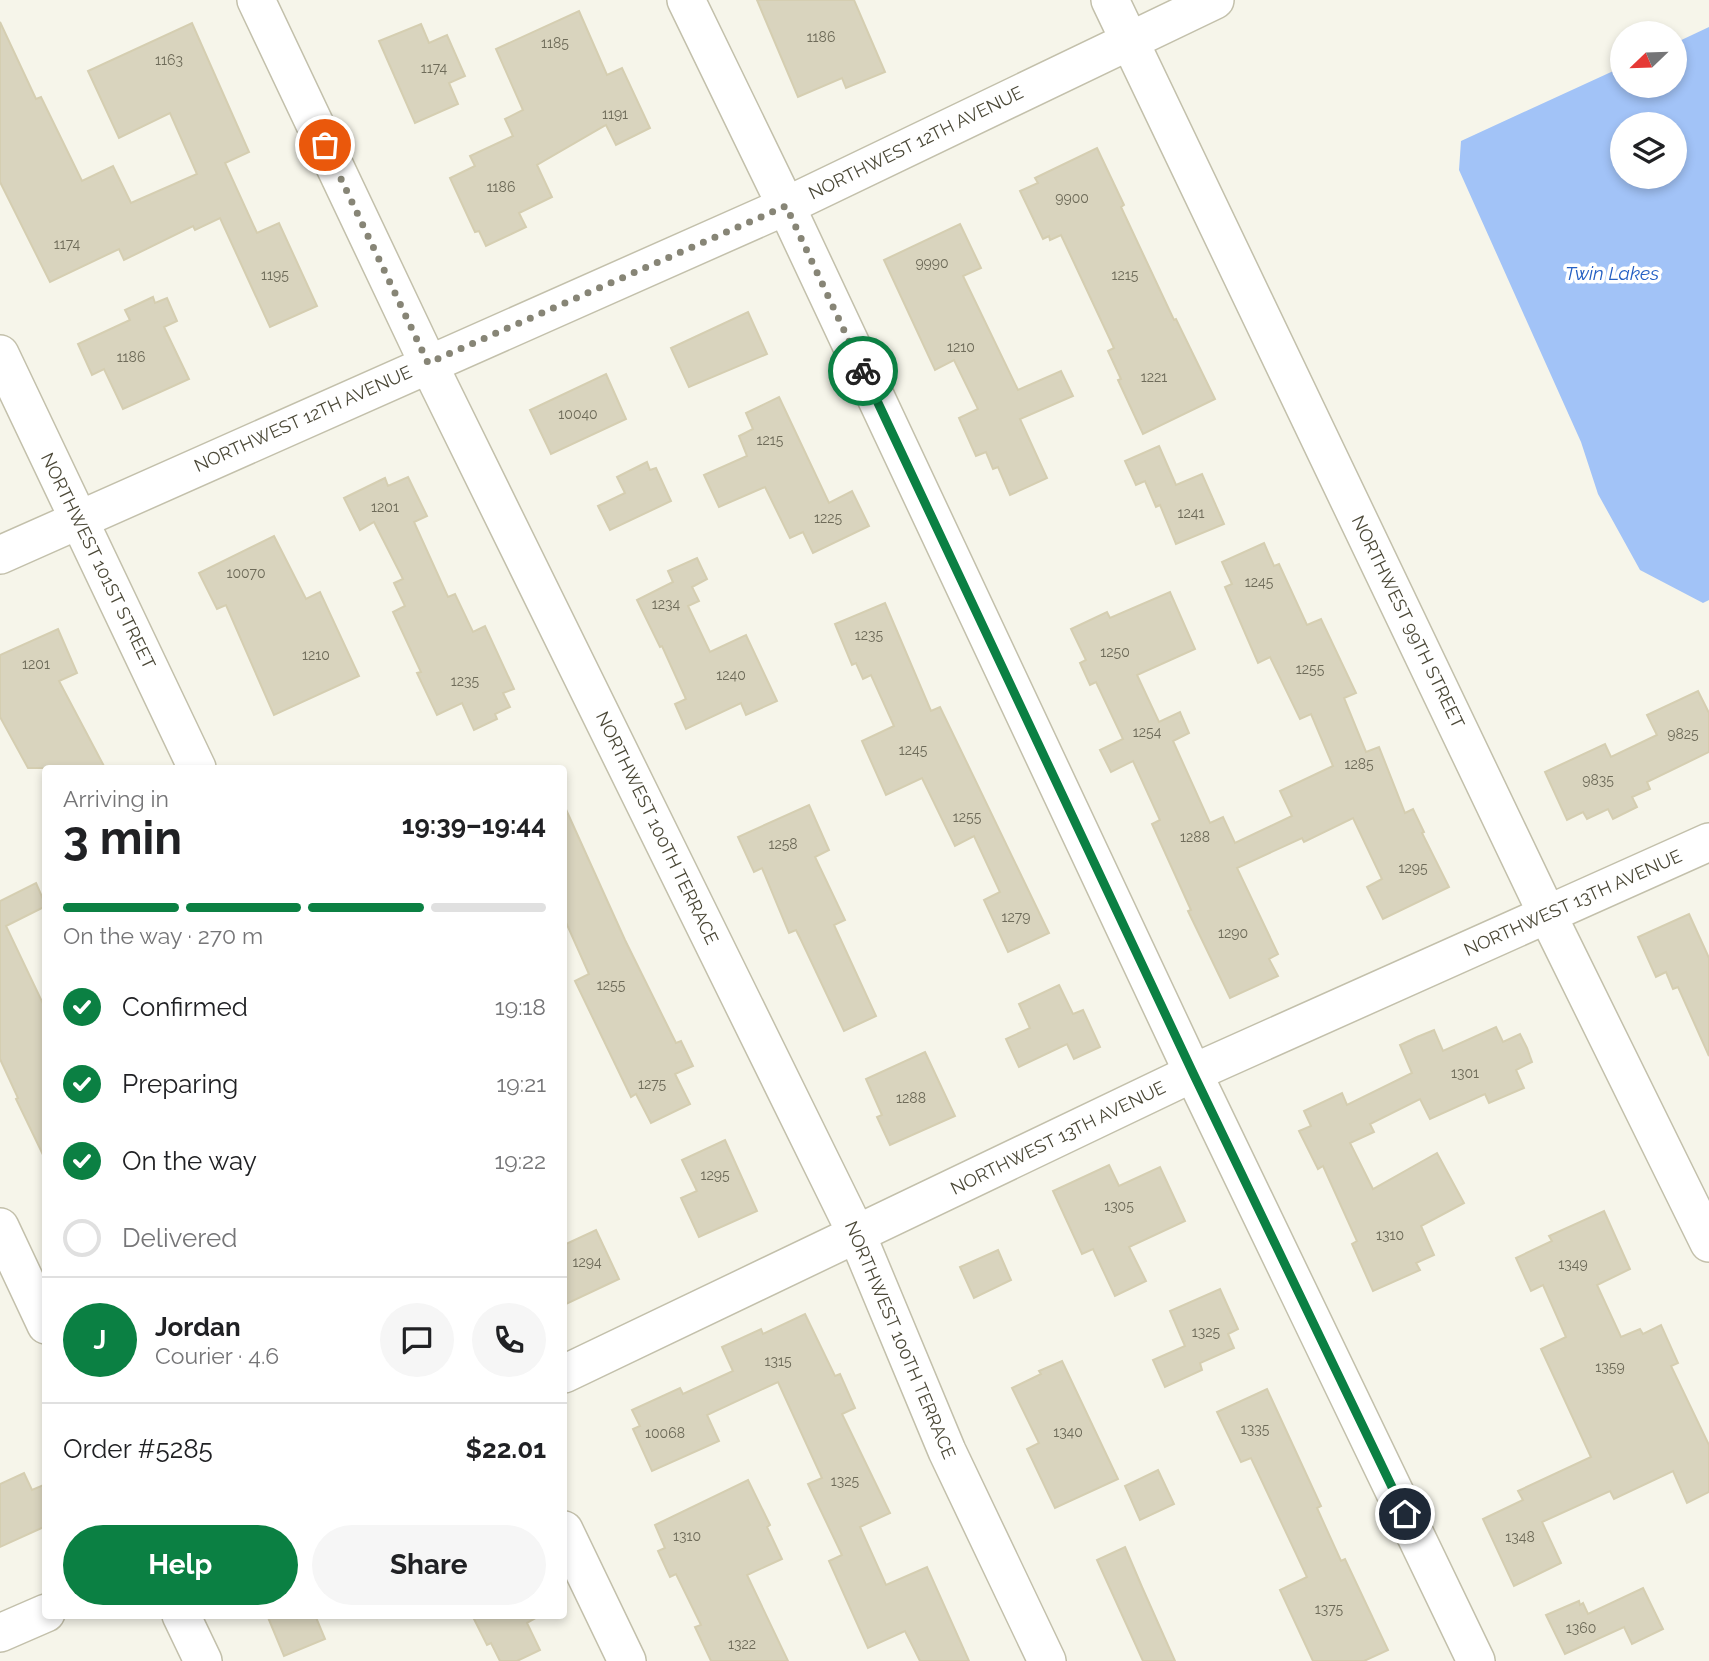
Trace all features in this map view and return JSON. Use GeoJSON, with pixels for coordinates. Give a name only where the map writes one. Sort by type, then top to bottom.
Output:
{"type":"FeatureCollection","features":[{"type":"Feature","properties":{"kind":"street","name":"NORTHWEST 100TH TERRACE"},"geometry":{"type":"LineString","coordinates":[[256,0],[428,363],[857,1235],[947,1451],[1047,1661]]}},
{"type":"Feature","properties":{"kind":"street"},"geometry":{"type":"LineString","coordinates":[[686,0],[786,206],[1193,1073],[1476,1661]]}},
{"type":"Feature","properties":{"kind":"street","name":"NORTHWEST 99TH STREET"},"geometry":{"type":"LineString","coordinates":[[1110,0],[1547,914],[1709,1243]]}},
{"type":"Feature","properties":{"kind":"street","name":"NORTHWEST 12TH AVENUE"},"geometry":{"type":"LineString","coordinates":[[0,555],[786,206],[1216,0]]}},
{"type":"Feature","properties":{"kind":"street","name":"NORTHWEST 101ST STREET"},"geometry":{"type":"LineString","coordinates":[[0,354],[196,765]]}},
{"type":"Feature","properties":{"kind":"street","name":"NORTHWEST 13TH AVENUE"},"geometry":{"type":"LineString","coordinates":[[567,1373],[1193,1073],[1709,842]]}},
{"type":"Feature","properties":{"kind":"street"},"geometry":{"type":"LineString","coordinates":[[0,1227],[42,1316]]}},
{"type":"Feature","properties":{"kind":"street"},"geometry":{"type":"LineString","coordinates":[[567,1536],[627,1661]]}},
{"type":"Feature","properties":{"kind":"street"},"geometry":{"type":"LineString","coordinates":[[0,1633],[42,1615]]}},
{"type":"Feature","properties":{"kind":"street"},"geometry":{"type":"LineString","coordinates":[[183,1619],[203,1661]]}},
{"type":"Feature","properties":{"kind":"water","name":"Twin Lakes"},"geometry":{"type":"Polygon","coordinates":[[[1709,27],[1709,600],[1703,603],[1640,570],[1598,494],[1581,442],[1459,170],[1461,141],[1610,73],[1610,98],[1687,98],[1687,37],[1709,27]]]}},
{"type":"Feature","properties":{"kind":"building"},"geometry":{"type":"Polygon","coordinates":[[[757,0],[854,0],[885,72],[846,88],[842,78],[798,97],[757,0]]]}},
{"type":"Feature","properties":{"kind":"building"},"geometry":{"type":"Polygon","coordinates":[[[579,11],[607,75],[622,68],[650,128],[616,145],[606,125],[537,165],[552,197],[519,213],[526,227],[486,246],[479,231],[475,232],[450,178],[475,166],[470,156],[513,136],[505,119],[523,110],[496,49],[579,11]]]}},
{"type":"Feature","properties":{"kind":"building"},"geometry":{"type":"Polygon","coordinates":[[[0,22],[36,99],[41,97],[82,181],[113,166],[131,203],[197,174],[170,113],[119,138],[88,71],[192,23],[249,152],[225,163],[257,233],[279,223],[317,306],[270,327],[220,218],[195,230],[193,226],[124,260],[119,249],[50,282],[0,182],[0,22]]]}},
{"type":"Feature","properties":{"kind":"building"},"geometry":{"type":"Polygon","coordinates":[[[421,24],[429,43],[447,35],[465,76],[449,83],[458,104],[415,123],[379,41],[421,24]]]}},
{"type":"Feature","properties":{"kind":"building"},"geometry":{"type":"Polygon","coordinates":[[[1097,148],[1124,205],[1121,207],[1174,320],[1176,319],[1215,399],[1143,434],[1108,351],[1114,348],[1061,235],[1050,240],[1049,236],[1043,239],[1020,191],[1038,183],[1035,178],[1097,148]]]}},
{"type":"Feature","properties":{"kind":"building"},"geometry":{"type":"Polygon","coordinates":[[[960,224],[981,268],[963,276],[1018,390],[1061,371],[1073,396],[1020,419],[1047,478],[1010,495],[998,467],[993,469],[986,452],[976,456],[959,418],[978,409],[954,360],[935,370],[884,260],[960,224]]]}},
{"type":"Feature","properties":{"kind":"building"},"geometry":{"type":"Polygon","coordinates":[[[153,297],[155,303],[167,298],[177,321],[164,327],[189,379],[123,409],[104,369],[92,375],[78,344],[130,320],[125,310],[153,297]]]}},
{"type":"Feature","properties":{"kind":"building"},"geometry":{"type":"Polygon","coordinates":[[[748,312],[767,354],[689,387],[671,348],[748,312]]]}},
{"type":"Feature","properties":{"kind":"building"},"geometry":{"type":"Polygon","coordinates":[[[606,374],[626,419],[551,454],[530,410],[606,374]]]}},
{"type":"Feature","properties":{"kind":"building"},"geometry":{"type":"Polygon","coordinates":[[[779,397],[829,503],[852,491],[869,526],[813,553],[803,532],[790,538],[765,487],[719,507],[704,475],[747,456],[739,436],[753,429],[746,413],[779,397]]]}},
{"type":"Feature","properties":{"kind":"building"},"geometry":{"type":"Polygon","coordinates":[[[1159,446],[1176,485],[1202,474],[1224,524],[1176,544],[1160,505],[1156,507],[1145,481],[1136,485],[1125,461],[1159,446]]]}},
{"type":"Feature","properties":{"kind":"building"},"geometry":{"type":"Polygon","coordinates":[[[647,462],[650,470],[656,468],[671,501],[610,530],[598,506],[625,493],[617,477],[647,462]]]}},
{"type":"Feature","properties":{"kind":"building"},"geometry":{"type":"Polygon","coordinates":[[[408,477],[427,516],[414,522],[448,597],[455,594],[473,632],[485,626],[514,689],[503,693],[510,707],[495,714],[497,719],[474,730],[462,703],[437,715],[417,673],[421,672],[393,612],[405,606],[394,583],[403,579],[374,522],[360,530],[344,498],[385,478],[388,486],[408,477]]]}},
{"type":"Feature","properties":{"kind":"building"},"geometry":{"type":"Polygon","coordinates":[[[274,536],[306,599],[320,592],[359,676],[274,715],[226,605],[217,609],[199,573],[274,536]]]}},
{"type":"Feature","properties":{"kind":"building"},"geometry":{"type":"Polygon","coordinates":[[[1264,543],[1274,566],[1279,564],[1307,625],[1321,619],[1356,693],[1344,698],[1366,752],[1379,747],[1405,813],[1413,809],[1449,887],[1383,919],[1367,887],[1382,879],[1353,818],[1304,842],[1302,838],[1237,868],[1278,954],[1269,959],[1278,976],[1230,998],[1188,911],[1191,910],[1152,824],[1160,820],[1133,761],[1111,772],[1100,750],[1123,739],[1096,682],[1090,685],[1080,663],[1086,660],[1071,629],[1107,612],[1110,618],[1170,592],[1195,649],[1137,675],[1159,722],[1180,712],[1189,733],[1173,741],[1210,823],[1223,817],[1235,843],[1292,816],[1280,791],[1333,766],[1311,714],[1300,719],[1270,657],[1258,663],[1225,587],[1232,584],[1222,562],[1264,543]]]}},
{"type":"Feature","properties":{"kind":"building"},"geometry":{"type":"Polygon","coordinates":[[[697,558],[707,579],[692,587],[699,601],[688,606],[710,652],[746,635],[777,701],[746,715],[741,703],[686,729],[675,704],[686,699],[637,600],[673,582],[668,571],[697,558]]]}},
{"type":"Feature","properties":{"kind":"building"},"geometry":{"type":"Polygon","coordinates":[[[885,603],[931,711],[940,707],[1049,933],[1008,952],[984,900],[1000,892],[974,836],[955,846],[922,778],[886,795],[862,741],[894,726],[871,675],[863,679],[856,663],[852,665],[835,624],[885,603]]]}},
{"type":"Feature","properties":{"kind":"building"},"geometry":{"type":"Polygon","coordinates":[[[58,629],[77,673],[59,681],[103,765],[42,765],[42,768],[28,768],[0,717],[0,655],[58,629]]]}},
{"type":"Feature","properties":{"kind":"building"},"geometry":{"type":"Polygon","coordinates":[[[1698,691],[1709,713],[1709,752],[1647,782],[1650,789],[1632,797],[1637,807],[1613,819],[1608,809],[1587,819],[1583,812],[1567,820],[1545,772],[1605,744],[1611,757],[1657,735],[1647,715],[1698,691]]]}},
{"type":"Feature","properties":{"kind":"building"},"geometry":{"type":"Polygon","coordinates":[[[809,805],[829,850],[815,857],[845,920],[834,925],[876,1016],[844,1031],[796,930],[789,933],[762,868],[754,872],[738,837],[809,805]]]}},
{"type":"Feature","properties":{"kind":"building"},"geometry":{"type":"Polygon","coordinates":[[[567,812],[625,940],[676,1043],[681,1041],[693,1066],[675,1074],[690,1104],[651,1123],[636,1094],[631,1097],[575,981],[589,974],[567,925],[567,812]]]}},
{"type":"Feature","properties":{"kind":"building"},"geometry":{"type":"Polygon","coordinates":[[[36,883],[42,897],[42,908],[6,926],[42,1002],[42,1153],[0,1059],[0,901],[36,883]]]}},
{"type":"Feature","properties":{"kind":"building"},"geometry":{"type":"Polygon","coordinates":[[[1689,914],[1709,958],[1709,1056],[1678,987],[1673,989],[1666,972],[1656,977],[1638,937],[1689,914]]]}},
{"type":"Feature","properties":{"kind":"building"},"geometry":{"type":"Polygon","coordinates":[[[1059,985],[1073,1014],[1083,1010],[1100,1047],[1074,1059],[1067,1044],[1019,1067],[1006,1039],[1030,1028],[1019,1004],[1059,985]]]}},
{"type":"Feature","properties":{"kind":"building"},"geometry":{"type":"Polygon","coordinates":[[[1496,1027],[1503,1042],[1520,1034],[1527,1048],[1532,1062],[1516,1070],[1524,1088],[1489,1103],[1485,1094],[1430,1119],[1420,1099],[1370,1124],[1374,1132],[1350,1143],[1373,1189],[1437,1153],[1464,1203],[1421,1226],[1434,1255],[1416,1263],[1420,1270],[1373,1291],[1352,1244],[1357,1241],[1323,1166],[1318,1169],[1299,1131],[1311,1126],[1304,1111],[1342,1093],[1347,1105],[1412,1073],[1400,1045],[1417,1037],[1434,1030],[1443,1051],[1496,1027]]]}},
{"type":"Feature","properties":{"kind":"building"},"geometry":{"type":"Polygon","coordinates":[[[925,1052],[955,1116],[890,1145],[877,1117],[882,1115],[866,1079],[925,1052]]]}},
{"type":"Feature","properties":{"kind":"building"},"geometry":{"type":"Polygon","coordinates":[[[725,1140],[757,1211],[699,1237],[681,1198],[697,1191],[682,1160],[725,1140]]]}},
{"type":"Feature","properties":{"kind":"building"},"geometry":{"type":"Polygon","coordinates":[[[1109,1165],[1119,1186],[1160,1167],[1185,1221],[1129,1247],[1146,1281],[1115,1296],[1093,1249],[1082,1254],[1053,1191],[1109,1165]]]}},
{"type":"Feature","properties":{"kind":"building"},"geometry":{"type":"Polygon","coordinates":[[[1604,1211],[1630,1269],[1597,1285],[1621,1337],[1640,1329],[1643,1334],[1661,1325],[1678,1363],[1671,1366],[1709,1445],[1709,1492],[1687,1503],[1673,1471],[1614,1499],[1610,1491],[1542,1522],[1561,1563],[1514,1586],[1483,1519],[1523,1500],[1518,1491],[1591,1457],[1541,1349],[1566,1337],[1543,1285],[1531,1291],[1516,1258],[1552,1241],[1549,1236],[1604,1211]]]}},
{"type":"Feature","properties":{"kind":"building"},"geometry":{"type":"Polygon","coordinates":[[[596,1230],[619,1279],[567,1304],[567,1244],[596,1230]]]}},
{"type":"Feature","properties":{"kind":"building"},"geometry":{"type":"Polygon","coordinates":[[[998,1250],[1011,1280],[974,1298],[960,1267],[998,1250]]]}},
{"type":"Feature","properties":{"kind":"building"},"geometry":{"type":"Polygon","coordinates":[[[1220,1289],[1238,1329],[1228,1334],[1234,1348],[1200,1363],[1202,1370],[1165,1387],[1153,1360],[1185,1346],[1170,1311],[1220,1289]]]}},
{"type":"Feature","properties":{"kind":"building"},"geometry":{"type":"Polygon","coordinates":[[[805,1314],[835,1376],[840,1374],[855,1408],[842,1414],[890,1513],[860,1527],[886,1585],[927,1567],[969,1661],[920,1661],[905,1631],[868,1648],[829,1561],[842,1555],[808,1484],[822,1478],[778,1382],[707,1415],[719,1441],[652,1471],[633,1429],[640,1426],[632,1410],[680,1388],[683,1394],[733,1371],[722,1347],[761,1329],[763,1334],[805,1314]]]}},
{"type":"Feature","properties":{"kind":"building"},"geometry":{"type":"Polygon","coordinates":[[[1062,1361],[1118,1479],[1055,1508],[1027,1449],[1039,1443],[1012,1388],[1041,1374],[1039,1371],[1062,1361]]]}},
{"type":"Feature","properties":{"kind":"building"},"geometry":{"type":"Polygon","coordinates":[[[1267,1389],[1321,1506],[1317,1508],[1341,1561],[1345,1559],[1388,1650],[1364,1661],[1313,1661],[1280,1590],[1307,1577],[1251,1458],[1241,1462],[1217,1412],[1267,1389]]]}},
{"type":"Feature","properties":{"kind":"building"},"geometry":{"type":"Polygon","coordinates":[[[1158,1470],[1174,1504],[1140,1520],[1125,1486],[1158,1470]]]}},
{"type":"Feature","properties":{"kind":"building"},"geometry":{"type":"Polygon","coordinates":[[[24,1473],[32,1490],[42,1486],[42,1528],[0,1547],[0,1484],[24,1473]]]}},
{"type":"Feature","properties":{"kind":"building"},"geometry":{"type":"Polygon","coordinates":[[[748,1480],[770,1525],[767,1527],[782,1559],[747,1575],[788,1661],[711,1661],[695,1627],[701,1625],[676,1574],[670,1577],[658,1551],[665,1548],[655,1525],[748,1480]]]}},
{"type":"Feature","properties":{"kind":"building"},"geometry":{"type":"Polygon","coordinates":[[[1125,1547],[1175,1661],[1143,1661],[1097,1560],[1125,1547]]]}},
{"type":"Feature","properties":{"kind":"building"},"geometry":{"type":"Polygon","coordinates":[[[1643,1588],[1663,1629],[1632,1644],[1624,1627],[1565,1654],[1546,1615],[1579,1601],[1580,1605],[1583,1603],[1588,1614],[1643,1588]]]}},
{"type":"Feature","properties":{"kind":"building"},"geometry":{"type":"Polygon","coordinates":[[[269,1619],[317,1619],[325,1639],[284,1656],[269,1619]]]}},
{"type":"Feature","properties":{"kind":"building"},"geometry":{"type":"Polygon","coordinates":[[[474,1619],[534,1619],[527,1623],[540,1650],[517,1661],[500,1661],[491,1643],[487,1645],[474,1619]]]}},
{"type":"Feature","properties":{"kind":"way so far"},"geometry":{"type":"LineString","coordinates":[[325,145],[428,363],[786,206],[863,371]]}},
{"type":"Feature","properties":{"kind":"route"},"geometry":{"type":"LineString","coordinates":[[863,371],[1193,1073],[1405,1514]]}}]}
